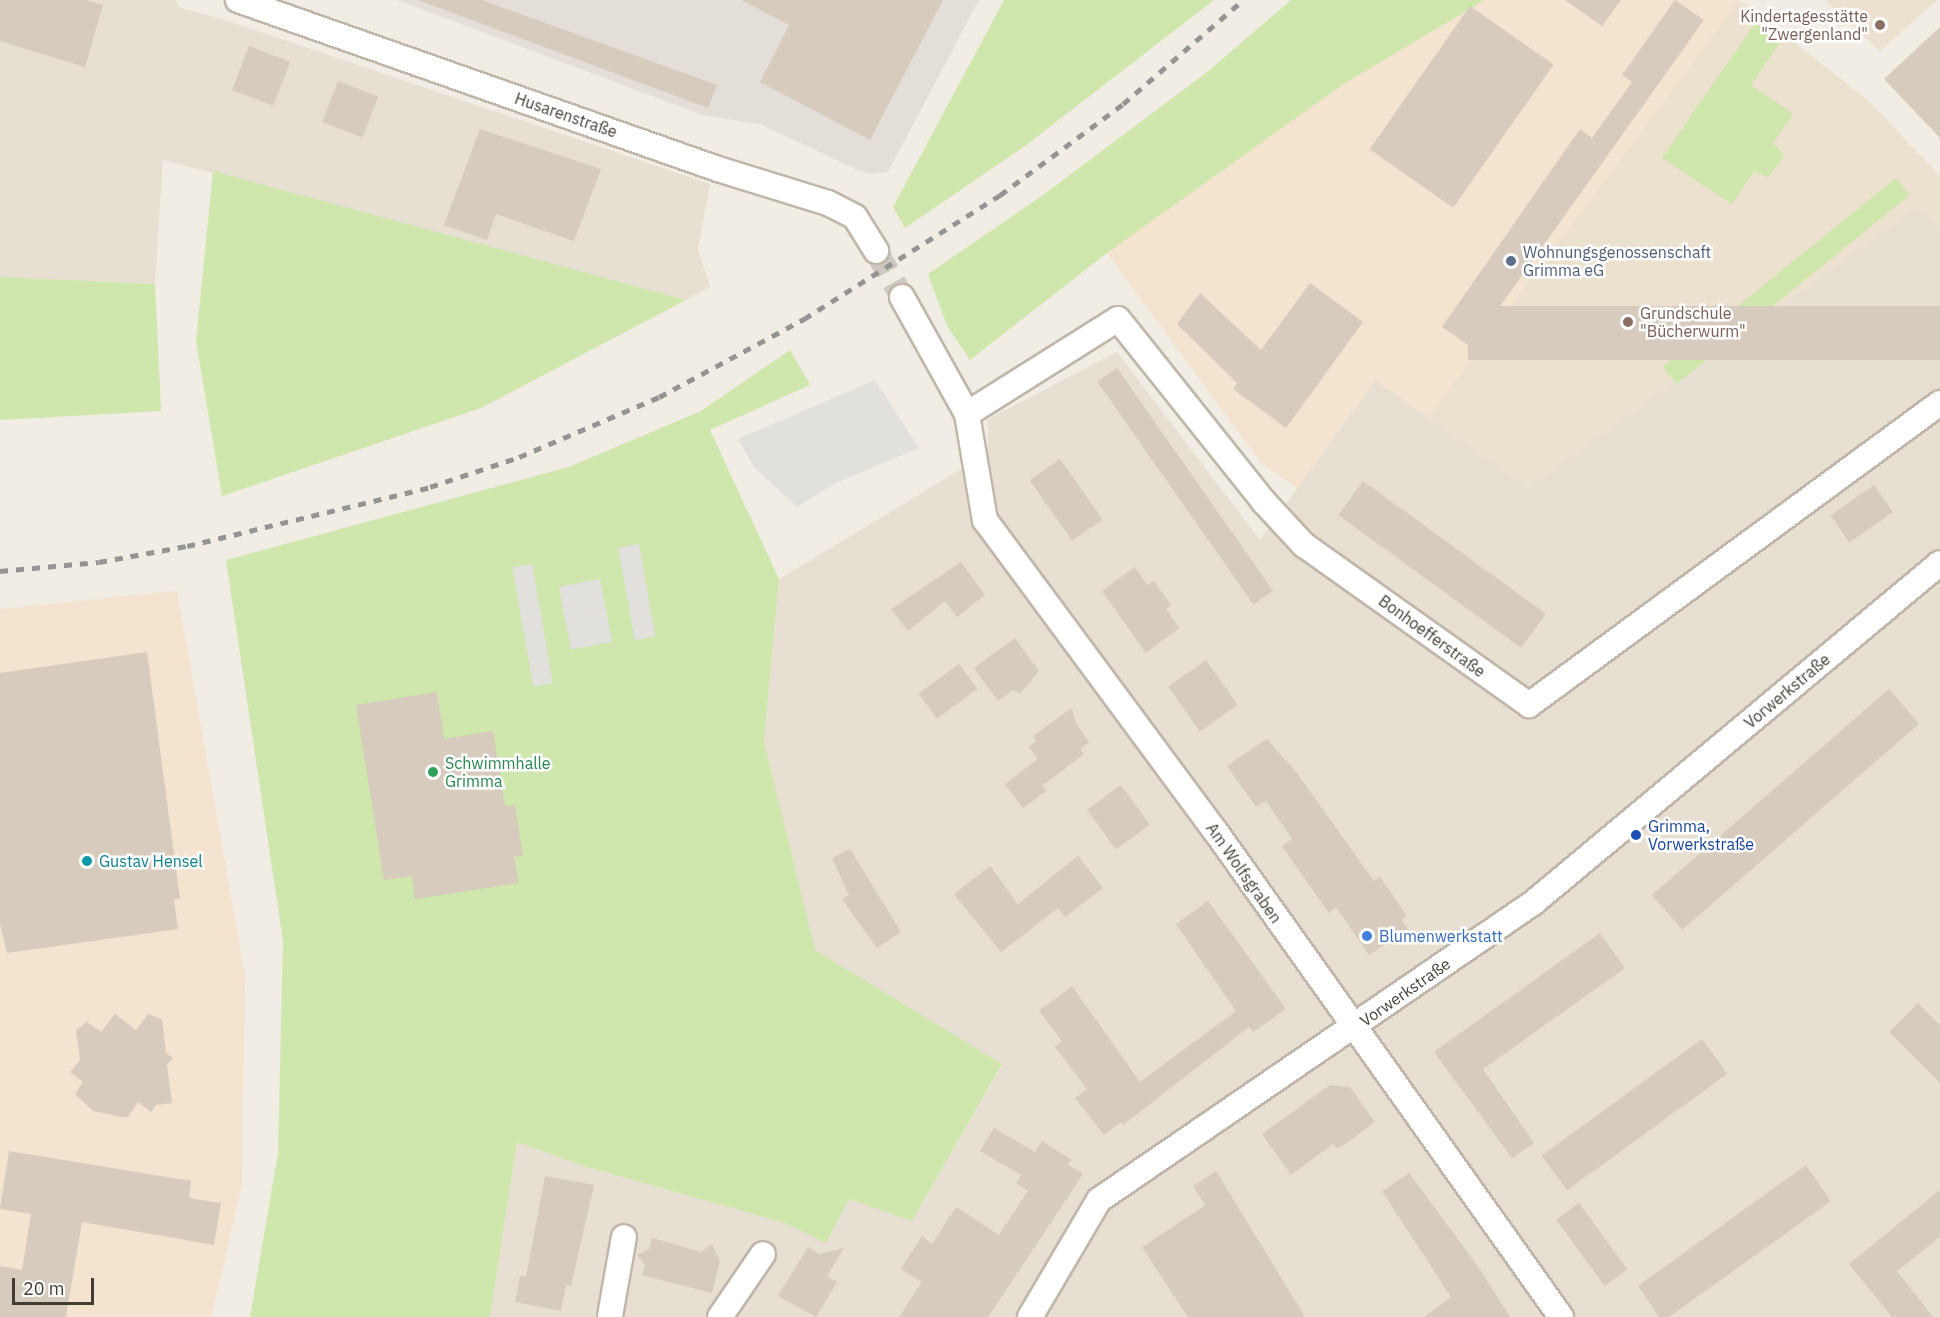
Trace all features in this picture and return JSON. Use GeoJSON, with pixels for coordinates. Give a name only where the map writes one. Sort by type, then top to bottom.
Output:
{"type":"FeatureCollection","features":[{"type":"Feature","properties":{"kind":"street","name":"Husarenstraße"},"geometry":{"type":"LineString","coordinates":[[238,0],[718,169],[828,203],[855,217],[876,251]]}},
{"type":"Feature","properties":{"kind":"street"},"geometry":{"type":"LineString","coordinates":[[902,297],[967,414]]}},
{"type":"Feature","properties":{"kind":"street","name":"Bonhoefferstraße"},"geometry":{"type":"LineString","coordinates":[[967,414],[1118,319],[1263,502],[1304,545],[1528,705],[1940,403]]}},
{"type":"Feature","properties":{"kind":"street","name":"Am Wolfsgraben"},"geometry":{"type":"LineString","coordinates":[[967,414],[986,520],[1561,1317]]}},
{"type":"Feature","properties":{"kind":"street","name":"Vorwerkstraße"},"geometry":{"type":"LineString","coordinates":[[1030,1317],[1099,1200],[1354,1028],[1533,903],[1939,564]]}},
{"type":"Feature","properties":{"kind":"street"},"geometry":{"type":"LineString","coordinates":[[612,1317],[624,1237]]}},
{"type":"Feature","properties":{"kind":"street"},"geometry":{"type":"LineString","coordinates":[[720,1317],[763,1254]]}},
{"type":"Feature","properties":{"kind":"shaded area"},"geometry":{"type":"Polygon","coordinates":[[[0,0],[176,0],[178,7],[222,19],[710,184],[698,249],[710,287],[686,300],[163,160],[155,284],[0,277],[0,0]]]}},
{"type":"Feature","properties":{"kind":"shaded area"},"geometry":{"type":"Polygon","coordinates":[[[397,0],[979,0],[888,172],[874,174],[862,172],[760,124],[702,115],[397,0]]]}},
{"type":"Feature","properties":{"kind":"shaded area"},"geometry":{"type":"Polygon","coordinates":[[[1485,0],[1739,0],[1428,417],[1375,380],[1297,488],[1261,463],[1107,253],[1345,83],[1485,0]]]}},
{"type":"Feature","properties":{"kind":"shaded area","name":"Grundschule \"Bücherwurm\""},"geometry":{"type":"Polygon","coordinates":[[[1739,0],[1867,99],[1940,176],[1940,227],[1916,207],[1528,487],[1428,417],[1739,0]]]}},
{"type":"Feature","properties":{"kind":"shaded area","name":"Kindertagesstätte \"Zwergenland\""},"geometry":{"type":"Polygon","coordinates":[[[1825,0],[1937,0],[1880,51],[1825,0]]]}},
{"type":"Feature","properties":{"kind":"shaded area"},"geometry":{"type":"Polygon","coordinates":[[[1916,207],[1940,227],[1940,1317],[490,1317],[517,1142],[585,1167],[785,1223],[826,1242],[849,1199],[912,1221],[1002,1065],[815,951],[764,741],[779,579],[988,453],[988,419],[1117,352],[1260,540],[1375,380],[1528,487],[1916,207]]]}},
{"type":"Feature","properties":{"kind":"shaded area"},"geometry":{"type":"Polygon","coordinates":[[[875,380],[919,448],[836,483],[797,507],[754,467],[738,439],[875,380]]]}},
{"type":"Feature","properties":{"kind":"shaded area"},"geometry":{"type":"Polygon","coordinates":[[[639,544],[655,637],[635,640],[618,548],[639,544]]]}},
{"type":"Feature","properties":{"kind":"shaded area"},"geometry":{"type":"Polygon","coordinates":[[[532,564],[553,683],[533,687],[512,567],[532,564]]]}},
{"type":"Feature","properties":{"kind":"shaded area"},"geometry":{"type":"Polygon","coordinates":[[[600,579],[612,642],[571,650],[559,587],[600,579]]]}},
{"type":"Feature","properties":{"kind":"shaded area"},"geometry":{"type":"Polygon","coordinates":[[[177,591],[245,976],[242,1185],[211,1317],[0,1317],[0,609],[177,591]]]}},
{"type":"Feature","properties":{"kind":"green space"},"geometry":{"type":"Polygon","coordinates":[[[1004,0],[1214,0],[1025,146],[905,228],[893,207],[1004,0]]]}},
{"type":"Feature","properties":{"kind":"green space"},"geometry":{"type":"Polygon","coordinates":[[[1291,0],[1485,0],[1345,83],[1107,253],[970,360],[947,326],[928,274],[1043,195],[1206,73],[1291,0]]]}},
{"type":"Feature","properties":{"kind":"green space"},"geometry":{"type":"Polygon","coordinates":[[[1755,23],[1781,41],[1751,85],[1793,114],[1773,143],[1784,155],[1768,178],[1754,171],[1732,204],[1662,158],[1755,23]]]}},
{"type":"Feature","properties":{"kind":"green space"},"geometry":{"type":"Polygon","coordinates":[[[213,171],[686,300],[481,408],[222,496],[196,341],[213,171]]]}},
{"type":"Feature","properties":{"kind":"green space"},"geometry":{"type":"Polygon","coordinates":[[[1896,178],[1910,195],[1677,384],[1663,367],[1896,178]]]}},
{"type":"Feature","properties":{"kind":"green space"},"geometry":{"type":"Polygon","coordinates":[[[0,277],[155,284],[161,411],[0,420],[0,277]]]}},
{"type":"Feature","properties":{"kind":"green space"},"geometry":{"type":"Polygon","coordinates":[[[790,350],[810,385],[710,430],[779,579],[764,741],[815,950],[1002,1064],[912,1221],[849,1199],[826,1243],[785,1223],[583,1166],[517,1142],[490,1317],[250,1317],[278,1153],[283,941],[226,560],[569,467],[701,411],[790,350]]]}},
{"type":"Feature","properties":{"kind":"building"},"geometry":{"type":"Polygon","coordinates":[[[0,0],[86,0],[103,5],[85,67],[0,41],[0,0]]]}},
{"type":"Feature","properties":{"kind":"building"},"geometry":{"type":"Polygon","coordinates":[[[418,0],[482,0],[717,85],[708,108],[418,0]]]}},
{"type":"Feature","properties":{"kind":"building"},"geometry":{"type":"Polygon","coordinates":[[[742,0],[943,0],[870,140],[760,82],[789,25],[742,0]]]}},
{"type":"Feature","properties":{"kind":"building"},"geometry":{"type":"Polygon","coordinates":[[[1565,0],[1621,0],[1602,26],[1565,0]]]}},
{"type":"Feature","properties":{"kind":"building"},"geometry":{"type":"Polygon","coordinates":[[[1675,0],[1704,20],[1471,347],[1442,327],[1580,129],[1592,138],[1632,82],[1622,75],[1675,0]]]}},
{"type":"Feature","properties":{"kind":"building"},"geometry":{"type":"Polygon","coordinates":[[[1470,6],[1554,65],[1453,208],[1370,149],[1470,6]]]}},
{"type":"Feature","properties":{"kind":"building"},"geometry":{"type":"Polygon","coordinates":[[[1940,27],[1940,138],[1884,79],[1940,27]]]}},
{"type":"Feature","properties":{"kind":"building"},"geometry":{"type":"Polygon","coordinates":[[[249,46],[290,62],[273,106],[232,90],[249,46]]]}},
{"type":"Feature","properties":{"kind":"building"},"geometry":{"type":"Polygon","coordinates":[[[338,81],[378,96],[362,137],[322,122],[338,81]]]}},
{"type":"Feature","properties":{"kind":"building"},"geometry":{"type":"Polygon","coordinates":[[[480,129],[601,169],[574,241],[496,214],[487,240],[444,225],[480,129]]]}},
{"type":"Feature","properties":{"kind":"building"},"geometry":{"type":"Polygon","coordinates":[[[1310,283],[1363,322],[1286,428],[1233,389],[1237,383],[1177,324],[1200,293],[1261,350],[1310,283]]]}},
{"type":"Feature","properties":{"kind":"building"},"geometry":{"type":"Polygon","coordinates":[[[1468,306],[1940,306],[1940,360],[1468,360],[1468,306]]]}},
{"type":"Feature","properties":{"kind":"building"},"geometry":{"type":"Polygon","coordinates":[[[1117,368],[1273,591],[1253,605],[1097,382],[1117,368]]]}},
{"type":"Feature","properties":{"kind":"building"},"geometry":{"type":"Polygon","coordinates":[[[1060,459],[1102,520],[1072,541],[1030,480],[1060,459]]]}},
{"type":"Feature","properties":{"kind":"building"},"geometry":{"type":"Polygon","coordinates":[[[1363,481],[1546,614],[1521,648],[1338,515],[1363,481]]]}},
{"type":"Feature","properties":{"kind":"building"},"geometry":{"type":"Polygon","coordinates":[[[1874,485],[1893,512],[1850,542],[1831,515],[1874,485]]]}},
{"type":"Feature","properties":{"kind":"building"},"geometry":{"type":"Polygon","coordinates":[[[961,562],[985,595],[957,617],[945,601],[908,631],[891,609],[961,562]]]}},
{"type":"Feature","properties":{"kind":"building"},"geometry":{"type":"Polygon","coordinates":[[[1135,567],[1147,585],[1154,581],[1171,605],[1166,609],[1179,628],[1146,653],[1102,591],[1135,567]]]}},
{"type":"Feature","properties":{"kind":"building"},"geometry":{"type":"Polygon","coordinates":[[[1015,638],[1039,671],[1020,694],[1013,690],[998,701],[974,668],[1015,638]]]}},
{"type":"Feature","properties":{"kind":"building"},"geometry":{"type":"Polygon","coordinates":[[[147,652],[180,899],[174,899],[178,929],[7,953],[0,924],[0,673],[147,652]]]}},
{"type":"Feature","properties":{"kind":"building"},"geometry":{"type":"Polygon","coordinates":[[[1206,660],[1238,705],[1200,731],[1168,686],[1206,660]]]}},
{"type":"Feature","properties":{"kind":"building"},"geometry":{"type":"Polygon","coordinates":[[[959,664],[977,689],[937,718],[919,693],[959,664]]]}},
{"type":"Feature","properties":{"kind":"building"},"geometry":{"type":"Polygon","coordinates":[[[1889,689],[1919,724],[1682,930],[1652,895],[1889,689]]]}},
{"type":"Feature","properties":{"kind":"building","name":"Schwimmhalle Grimma"},"geometry":{"type":"Polygon","coordinates":[[[437,692],[444,739],[493,731],[505,806],[515,805],[523,856],[514,857],[519,883],[415,899],[412,876],[384,880],[356,705],[437,692]]]}},
{"type":"Feature","properties":{"kind":"building"},"geometry":{"type":"Polygon","coordinates":[[[1072,708],[1075,722],[1089,742],[1080,749],[1084,754],[1042,786],[1046,791],[1023,808],[1005,784],[1038,759],[1029,747],[1036,741],[1033,736],[1072,708]]]}},
{"type":"Feature","properties":{"kind":"building"},"geometry":{"type":"Polygon","coordinates":[[[1267,739],[1297,773],[1374,881],[1380,877],[1407,916],[1402,920],[1408,929],[1369,955],[1336,907],[1329,913],[1282,846],[1292,839],[1266,801],[1256,807],[1227,766],[1267,739]]]}},
{"type":"Feature","properties":{"kind":"building"},"geometry":{"type":"Polygon","coordinates":[[[1121,785],[1150,825],[1116,849],[1087,810],[1121,785]]]}},
{"type":"Feature","properties":{"kind":"building"},"geometry":{"type":"Polygon","coordinates":[[[850,849],[901,932],[877,948],[842,899],[849,895],[832,858],[850,849]]]}},
{"type":"Feature","properties":{"kind":"building"},"geometry":{"type":"Polygon","coordinates":[[[1078,856],[1103,888],[1065,917],[1058,908],[1001,952],[954,894],[990,866],[1018,904],[1078,856]]]}},
{"type":"Feature","properties":{"kind":"building"},"geometry":{"type":"Polygon","coordinates":[[[1208,901],[1286,1009],[1253,1032],[1249,1027],[1123,1125],[1121,1122],[1104,1135],[1075,1098],[1087,1089],[1055,1047],[1062,1041],[1039,1011],[1072,986],[1140,1082],[1236,1011],[1176,924],[1208,901]]]}},
{"type":"Feature","properties":{"kind":"building"},"geometry":{"type":"Polygon","coordinates":[[[1600,933],[1625,968],[1483,1069],[1534,1143],[1512,1158],[1434,1052],[1600,933]]]}},
{"type":"Feature","properties":{"kind":"building"},"geometry":{"type":"Polygon","coordinates":[[[1918,1003],[1940,1025],[1940,1083],[1889,1032],[1918,1003]]]}},
{"type":"Feature","properties":{"kind":"building"},"geometry":{"type":"Polygon","coordinates":[[[115,1014],[136,1030],[148,1014],[162,1019],[166,1053],[173,1058],[167,1065],[172,1103],[156,1105],[151,1112],[138,1102],[128,1117],[121,1117],[93,1111],[75,1094],[83,1082],[70,1072],[80,1060],[76,1030],[87,1022],[101,1032],[115,1014]]]}},
{"type":"Feature","properties":{"kind":"building"},"geometry":{"type":"Polygon","coordinates":[[[1702,1039],[1727,1074],[1567,1190],[1542,1155],[1702,1039]]]}},
{"type":"Feature","properties":{"kind":"building"},"geometry":{"type":"Polygon","coordinates":[[[1330,1085],[1350,1087],[1375,1122],[1344,1145],[1336,1148],[1333,1144],[1291,1175],[1262,1134],[1330,1085]]]}},
{"type":"Feature","properties":{"kind":"building"},"geometry":{"type":"Polygon","coordinates":[[[994,1128],[1035,1152],[1042,1141],[1072,1160],[1067,1164],[1083,1174],[988,1317],[899,1317],[922,1282],[901,1269],[922,1236],[932,1244],[956,1207],[999,1235],[1028,1191],[1016,1183],[1021,1175],[980,1151],[994,1128]]]}},
{"type":"Feature","properties":{"kind":"building"},"geometry":{"type":"Polygon","coordinates":[[[9,1151],[191,1181],[189,1198],[221,1203],[214,1245],[82,1222],[66,1317],[0,1317],[0,1266],[22,1270],[31,1214],[0,1209],[9,1151]]]}},
{"type":"Feature","properties":{"kind":"building"},"geometry":{"type":"Polygon","coordinates":[[[1806,1165],[1831,1201],[1669,1317],[1659,1317],[1638,1286],[1806,1165]]]}},
{"type":"Feature","properties":{"kind":"building"},"geometry":{"type":"Polygon","coordinates":[[[1216,1171],[1305,1317],[1188,1317],[1142,1247],[1205,1205],[1193,1186],[1216,1171]]]}},
{"type":"Feature","properties":{"kind":"building"},"geometry":{"type":"Polygon","coordinates":[[[1409,1173],[1479,1268],[1510,1317],[1424,1317],[1451,1297],[1382,1191],[1409,1173]]]}},
{"type":"Feature","properties":{"kind":"building"},"geometry":{"type":"Polygon","coordinates":[[[545,1176],[594,1185],[571,1286],[566,1285],[561,1311],[515,1302],[520,1276],[526,1277],[545,1176]]]}},
{"type":"Feature","properties":{"kind":"building"},"geometry":{"type":"Polygon","coordinates":[[[1940,1190],[1940,1237],[1897,1271],[1933,1317],[1892,1317],[1849,1264],[1940,1190]]]}},
{"type":"Feature","properties":{"kind":"building"},"geometry":{"type":"Polygon","coordinates":[[[1579,1203],[1627,1269],[1605,1286],[1556,1219],[1579,1203]]]}},
{"type":"Feature","properties":{"kind":"building"},"geometry":{"type":"Polygon","coordinates":[[[652,1238],[701,1252],[712,1244],[720,1261],[712,1293],[642,1275],[645,1265],[637,1255],[649,1249],[652,1238]]]}},
{"type":"Feature","properties":{"kind":"building"},"geometry":{"type":"Polygon","coordinates":[[[808,1247],[819,1254],[844,1248],[827,1276],[837,1282],[816,1317],[778,1296],[808,1247]]]}},
{"type":"Feature","properties":{"kind":"tunnel"},"geometry":{"type":"LineString","coordinates":[[876,251],[902,297]]}},
{"type":"Feature","properties":{"kind":"railway"},"geometry":{"type":"LineString","coordinates":[[0,571],[99,562],[187,546],[430,487],[519,457],[659,397],[804,319],[1000,195],[1123,104],[1243,0]]}},
{"type":"Feature","properties":{"kind":"place","name":"Kindertagesstätte \"Zwergenland\""},"geometry":{"type":"Point","coordinates":[1880,25]}},
{"type":"Feature","properties":{"kind":"place","name":"Wohnungsgenossenschaft Grimma eG"},"geometry":{"type":"Point","coordinates":[1511,261]}},
{"type":"Feature","properties":{"kind":"place","name":"Grundschule \"Bücherwurm\""},"geometry":{"type":"Point","coordinates":[1628,322]}},
{"type":"Feature","properties":{"kind":"place","name":"Schwimmhalle Grimma"},"geometry":{"type":"Point","coordinates":[433,772]}},
{"type":"Feature","properties":{"kind":"place","name":"Grimma, Vorwerkstraße"},"geometry":{"type":"Point","coordinates":[1636,835]}},
{"type":"Feature","properties":{"kind":"place","name":"Gustav Hensel"},"geometry":{"type":"Point","coordinates":[87,861]}},
{"type":"Feature","properties":{"kind":"place","name":"Blumenwerkstatt"},"geometry":{"type":"Point","coordinates":[1367,936]}}]}
